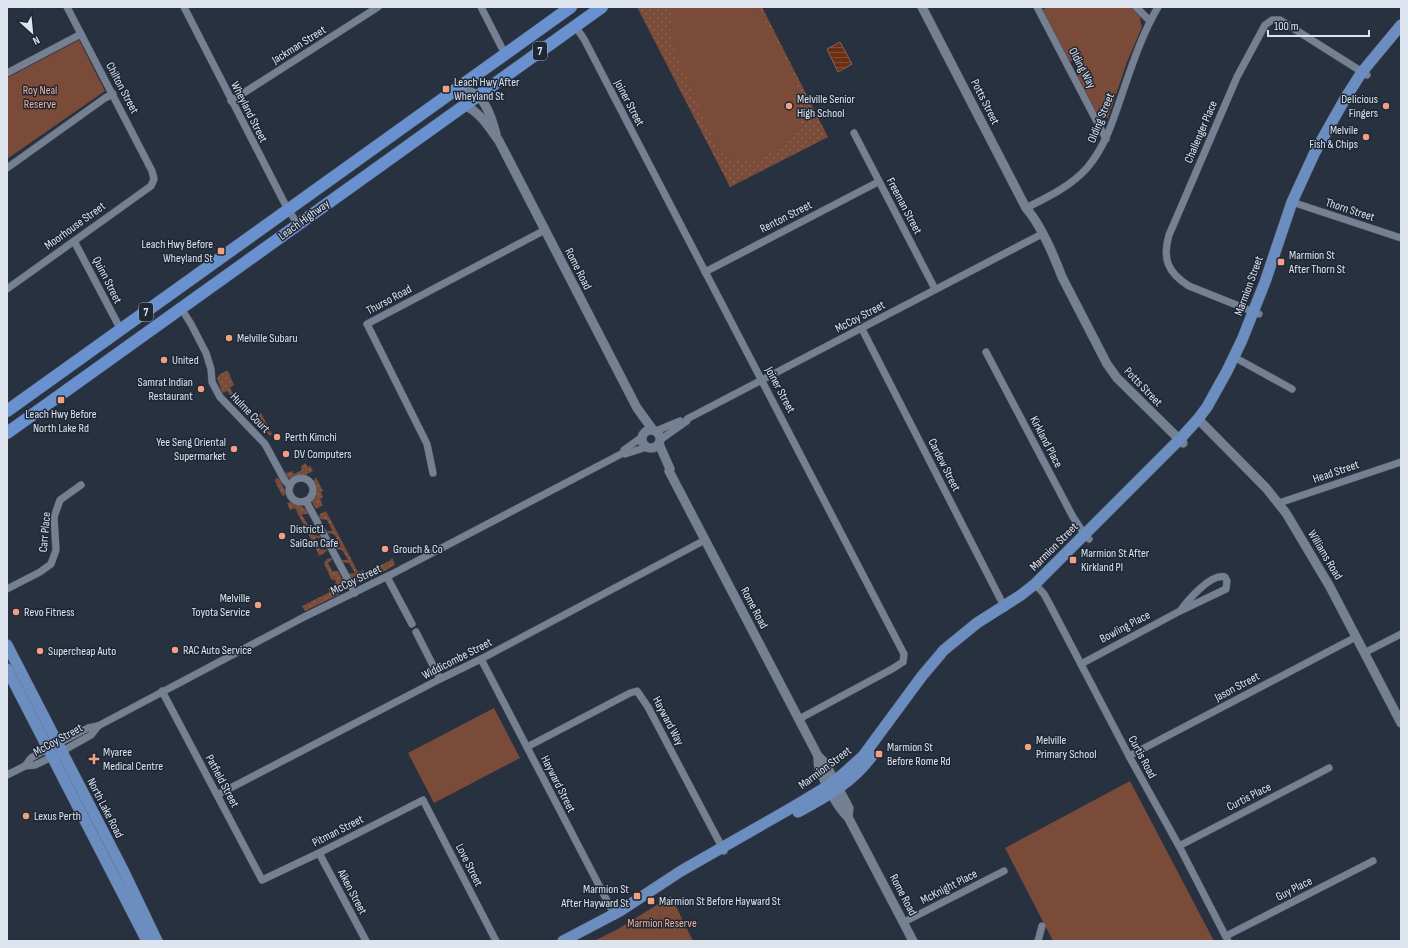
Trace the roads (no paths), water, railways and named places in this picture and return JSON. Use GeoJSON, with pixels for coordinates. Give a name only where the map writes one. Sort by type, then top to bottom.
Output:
{"type":"FeatureCollection","features":[{"type":"Feature","properties":{"kind":"highway","name":"Leach Highway"},"geometry":{"type":"LineString","coordinates":[[7,411],[571,7]]}},
{"type":"Feature","properties":{"kind":"highway","name":"Leach Highway"},"geometry":{"type":"LineString","coordinates":[[7,433],[602,7]]}},
{"type":"Feature","properties":{"kind":"highway"},"geometry":{"type":"LineString","coordinates":[[69,367],[79,381]]}},
{"type":"Feature","properties":{"kind":"main road","name":"Marmion Street"},"geometry":{"type":"LineString","coordinates":[[573,941],[723,849],[833,787],[863,756],[922,676],[944,650],[967,630],[1005,608],[1037,586],[1200,421],[1223,390],[1237,358],[1256,313],[1294,203],[1315,152],[1365,74],[1401,25]]}},
{"type":"Feature","properties":{"kind":"main road","name":"Marmion Street"},"geometry":{"type":"LineString","coordinates":[[1365,74],[1401,33]]}},
{"type":"Feature","properties":{"kind":"main road","name":"North Lake Road"},"geometry":{"type":"LineString","coordinates":[[7,645],[55,750],[147,941]]}},
{"type":"Feature","properties":{"kind":"main road","name":"North Lake Road"},"geometry":{"type":"LineString","coordinates":[[7,669],[55,750],[122,870],[157,941]]}},
{"type":"Feature","properties":{"kind":"main road","name":"Marmion Street"},"geometry":{"type":"LineString","coordinates":[[563,941],[615,916]]}},
{"type":"Feature","properties":{"kind":"street","name":"Chilton Street"},"geometry":{"type":"LineString","coordinates":[[67,7],[152,171],[154,179]]}},
{"type":"Feature","properties":{"kind":"street","name":"Wheyland Street"},"geometry":{"type":"LineString","coordinates":[[184,7],[231,101],[288,210],[298,225]]}},
{"type":"Feature","properties":{"kind":"street","name":"Jackman Street"},"geometry":{"type":"LineString","coordinates":[[231,101],[378,7]]}},
{"type":"Feature","properties":{"kind":"street"},"geometry":{"type":"LineString","coordinates":[[481,7],[505,54]]}},
{"type":"Feature","properties":{"kind":"street","name":"Potts Street"},"geometry":{"type":"LineString","coordinates":[[922,7],[1026,208],[1033,216],[1040,235],[1057,263],[1062,277],[1107,364],[1113,374],[1125,387],[1181,441]]}},
{"type":"Feature","properties":{"kind":"street","name":"Olding Way"},"geometry":{"type":"LineString","coordinates":[[1037,7],[1106,139]]}},
{"type":"Feature","properties":{"kind":"street"},"geometry":{"type":"LineString","coordinates":[[1136,7],[1150,21]]}},
{"type":"Feature","properties":{"kind":"street","name":"Olding Street"},"geometry":{"type":"LineString","coordinates":[[1026,208],[1059,191],[1073,181],[1097,155],[1106,139],[1150,21],[1158,7]]}},
{"type":"Feature","properties":{"kind":"street","name":"Challenger Place"},"geometry":{"type":"LineString","coordinates":[[1256,313],[1180,281],[1169,265],[1166,247],[1172,228],[1237,76],[1265,25],[1272,20],[1280,20],[1365,74]]}},
{"type":"Feature","properties":{"kind":"street","name":"Joiner Street"},"geometry":{"type":"LineString","coordinates":[[575,26],[585,42],[904,654],[903,662],[892,669],[799,719]]}},
{"type":"Feature","properties":{"kind":"street"},"geometry":{"type":"LineString","coordinates":[[7,73],[81,34]]}},
{"type":"Feature","properties":{"kind":"street"},"geometry":{"type":"LineString","coordinates":[[452,92],[469,92],[478,96]]}},
{"type":"Feature","properties":{"kind":"street"},"geometry":{"type":"LineString","coordinates":[[7,168],[105,98],[113,94]]}},
{"type":"Feature","properties":{"kind":"street","name":"Rome Road"},"geometry":{"type":"LineString","coordinates":[[478,96],[485,105],[492,120],[498,141]]}},
{"type":"Feature","properties":{"kind":"street","name":"Rome Road"},"geometry":{"type":"LineString","coordinates":[[464,105],[482,116],[498,141],[637,408],[637,413],[649,433]]}},
{"type":"Feature","properties":{"kind":"street","name":"Freeman Street"},"geometry":{"type":"LineString","coordinates":[[854,133],[934,289]]}},
{"type":"Feature","properties":{"kind":"street","name":"Moorhouse Street"},"geometry":{"type":"LineString","coordinates":[[7,289],[151,186],[154,179]]}},
{"type":"Feature","properties":{"kind":"street","name":"Renton Street"},"geometry":{"type":"LineString","coordinates":[[704,272],[878,182]]}},
{"type":"Feature","properties":{"kind":"street","name":"Thorn Street"},"geometry":{"type":"LineString","coordinates":[[1294,203],[1401,238]]}},
{"type":"Feature","properties":{"kind":"street","name":"Thurso Road"},"geometry":{"type":"LineString","coordinates":[[433,473],[427,444],[367,324],[545,230]]}},
{"type":"Feature","properties":{"kind":"street","name":"McCoy Street"},"geometry":{"type":"LineString","coordinates":[[7,775],[25,766],[35,765],[88,728],[98,726],[304,617],[387,576],[623,453],[624,450],[649,433],[685,418],[687,419],[1040,235]]}},
{"type":"Feature","properties":{"kind":"street","name":"Quinn Street"},"geometry":{"type":"LineString","coordinates":[[74,241],[121,330]]}},
{"type":"Feature","properties":{"kind":"street","name":"Hulme Court"},"geometry":{"type":"LineString","coordinates":[[181,308],[206,353],[211,369],[212,382],[220,397],[265,444],[285,482],[290,486]]}},
{"type":"Feature","properties":{"kind":"street","name":"Cardew Street"},"geometry":{"type":"LineString","coordinates":[[862,329],[1005,608]]}},
{"type":"Feature","properties":{"kind":"street","name":"Kirkland Place"},"geometry":{"type":"LineString","coordinates":[[986,352],[1073,518],[1087,537]]}},
{"type":"Feature","properties":{"kind":"street"},"geometry":{"type":"LineString","coordinates":[[1237,358],[1292,389]]}},
{"type":"Feature","properties":{"kind":"street","name":"McCoy Street"},"geometry":{"type":"LineString","coordinates":[[659,442],[687,421],[687,419]]}},
{"type":"Feature","properties":{"kind":"street","name":"Williams Road"},"geometry":{"type":"LineString","coordinates":[[1200,421],[1279,503],[1322,571],[1401,723]]}},
{"type":"Feature","properties":{"kind":"street"},"geometry":{"type":"LineString","coordinates":[[649,433],[660,436],[659,442],[654,447],[648,447],[643,442],[649,433]]}},
{"type":"Feature","properties":{"kind":"street","name":"Rome Road"},"geometry":{"type":"LineString","coordinates":[[659,442],[670,469],[669,471],[818,756],[825,763],[833,787],[849,808],[848,817],[913,941]]}},
{"type":"Feature","properties":{"kind":"street","name":"Rome Road"},"geometry":{"type":"LineString","coordinates":[[648,447],[659,459],[666,471],[669,471]]}},
{"type":"Feature","properties":{"kind":"street","name":"McCoy Street"},"geometry":{"type":"LineString","coordinates":[[623,453],[625,454],[648,447]]}},
{"type":"Feature","properties":{"kind":"street","name":"Head Street"},"geometry":{"type":"LineString","coordinates":[[1279,503],[1401,462]]}},
{"type":"Feature","properties":{"kind":"street"},"geometry":{"type":"LineString","coordinates":[[301,478],[308,481],[313,489],[311,496],[306,501],[300,502],[293,499],[290,494],[290,486],[301,478]]}},
{"type":"Feature","properties":{"kind":"street","name":"Carr Place"},"geometry":{"type":"LineString","coordinates":[[7,589],[40,572],[51,564],[56,550],[54,517],[60,500],[81,485]]}},
{"type":"Feature","properties":{"kind":"street"},"geometry":{"type":"LineString","coordinates":[[306,501],[355,592]]}},
{"type":"Feature","properties":{"kind":"street","name":"Widdicombe Street"},"geometry":{"type":"LineString","coordinates":[[217,795],[481,659],[705,540]]}},
{"type":"Feature","properties":{"kind":"street"},"geometry":{"type":"LineString","coordinates":[[387,576],[412,624]]}},
{"type":"Feature","properties":{"kind":"street","name":"Bowling Place"},"geometry":{"type":"LineString","coordinates":[[1081,664],[1180,611],[1226,589],[1227,581],[1225,577],[1212,579],[1186,603],[1180,611]]}},
{"type":"Feature","properties":{"kind":"street","name":"Curtis Road"},"geometry":{"type":"LineString","coordinates":[[1037,586],[1050,605],[1128,756],[1179,846],[1227,939]]}},
{"type":"Feature","properties":{"kind":"street"},"geometry":{"type":"LineString","coordinates":[[416,632],[440,679]]}},
{"type":"Feature","properties":{"kind":"street"},"geometry":{"type":"LineString","coordinates":[[1364,653],[1401,634]]}},
{"type":"Feature","properties":{"kind":"street","name":"Jason Street"},"geometry":{"type":"LineString","coordinates":[[1128,756],[1356,637]]}},
{"type":"Feature","properties":{"kind":"street","name":"Hayward Street"},"geometry":{"type":"LineString","coordinates":[[481,659],[615,916]]}},
{"type":"Feature","properties":{"kind":"street","name":"Patfield Street"},"geometry":{"type":"LineString","coordinates":[[162,691],[262,880]]}},
{"type":"Feature","properties":{"kind":"street","name":"Hayward Way"},"geometry":{"type":"LineString","coordinates":[[527,747],[630,692],[637,691],[648,707],[723,849]]}},
{"type":"Feature","properties":{"kind":"street","name":"Curtis Place"},"geometry":{"type":"LineString","coordinates":[[1179,846],[1329,768]]}},
{"type":"Feature","properties":{"kind":"street","name":"Pitman Street"},"geometry":{"type":"LineString","coordinates":[[262,880],[423,800]]}},
{"type":"Feature","properties":{"kind":"street","name":"Love Street"},"geometry":{"type":"LineString","coordinates":[[423,800],[496,941]]}},
{"type":"Feature","properties":{"kind":"street","name":"Aiken Street"},"geometry":{"type":"LineString","coordinates":[[319,853],[366,941]]}},
{"type":"Feature","properties":{"kind":"street","name":"Guy Place"},"geometry":{"type":"LineString","coordinates":[[1227,939],[1373,860]]}},
{"type":"Feature","properties":{"kind":"street","name":"McKnight Place"},"geometry":{"type":"LineString","coordinates":[[904,922],[1004,871]]}},
{"type":"Feature","properties":{"kind":"street"},"geometry":{"type":"LineString","coordinates":[[1038,941],[1042,926]]}},
{"type":"Feature","properties":{"kind":"place","name":"Leach Hwy After Wheyland St"},"geometry":{"type":"Point","coordinates":[446,89]}},
{"type":"Feature","properties":{"kind":"place","name":"Melville Senior High School"},"geometry":{"type":"Point","coordinates":[789,106]}},
{"type":"Feature","properties":{"kind":"place","name":"Delicious Fingers"},"geometry":{"type":"Point","coordinates":[1386,106]}},
{"type":"Feature","properties":{"kind":"place","name":"Melvile Fish & Chips"},"geometry":{"type":"Point","coordinates":[1366,137]}},
{"type":"Feature","properties":{"kind":"place","name":"Leach Hwy Before Wheyland St"},"geometry":{"type":"Point","coordinates":[221,251]}},
{"type":"Feature","properties":{"kind":"place","name":"Marmion St After Thorn St"},"geometry":{"type":"Point","coordinates":[1281,262]}},
{"type":"Feature","properties":{"kind":"place","name":"Melville Subaru"},"geometry":{"type":"Point","coordinates":[229,338]}},
{"type":"Feature","properties":{"kind":"place","name":"United"},"geometry":{"type":"Point","coordinates":[164,360]}},
{"type":"Feature","properties":{"kind":"place","name":"Samrat Indian Restaurant"},"geometry":{"type":"Point","coordinates":[201,389]}},
{"type":"Feature","properties":{"kind":"place","name":"Leach Hwy Before North Lake Rd"},"geometry":{"type":"Point","coordinates":[61,400]}},
{"type":"Feature","properties":{"kind":"place","name":"Perth Kimchi"},"geometry":{"type":"Point","coordinates":[277,437]}},
{"type":"Feature","properties":{"kind":"place","name":"Yee Seng Oriental Supermarket"},"geometry":{"type":"Point","coordinates":[234,449]}},
{"type":"Feature","properties":{"kind":"place","name":"DV Computers"},"geometry":{"type":"Point","coordinates":[286,454]}},
{"type":"Feature","properties":{"kind":"place","name":"District1 SaiGon Cafe"},"geometry":{"type":"Point","coordinates":[282,536]}},
{"type":"Feature","properties":{"kind":"place","name":"Grouch & Co"},"geometry":{"type":"Point","coordinates":[385,549]}},
{"type":"Feature","properties":{"kind":"place","name":"Marmion St After Kirkland Pl"},"geometry":{"type":"Point","coordinates":[1073,560]}},
{"type":"Feature","properties":{"kind":"place","name":"Melville Toyota Service"},"geometry":{"type":"Point","coordinates":[258,605]}},
{"type":"Feature","properties":{"kind":"place","name":"Revo Fitness"},"geometry":{"type":"Point","coordinates":[16,612]}},
{"type":"Feature","properties":{"kind":"place","name":"RAC Auto Service"},"geometry":{"type":"Point","coordinates":[175,650]}},
{"type":"Feature","properties":{"kind":"place","name":"Supercheap Auto"},"geometry":{"type":"Point","coordinates":[40,651]}},
{"type":"Feature","properties":{"kind":"place","name":"Melville Primary School"},"geometry":{"type":"Point","coordinates":[1028,747]}},
{"type":"Feature","properties":{"kind":"place","name":"Marmion St Before Rome Rd"},"geometry":{"type":"Point","coordinates":[879,754]}},
{"type":"Feature","properties":{"kind":"place","name":"Myaree Medical Centre"},"geometry":{"type":"Point","coordinates":[94,759]}},
{"type":"Feature","properties":{"kind":"place","name":"Lexus Perth"},"geometry":{"type":"Point","coordinates":[26,816]}},
{"type":"Feature","properties":{"kind":"place","name":"Marmion St After Hayward St"},"geometry":{"type":"Point","coordinates":[637,896]}},
{"type":"Feature","properties":{"kind":"place","name":"Marmion St Before Hayward St"},"geometry":{"type":"Point","coordinates":[651,901]}},
{"type":"Feature","properties":{"kind":"park label","name":"Roy Neal Reserve"},"geometry":{"type":"Point","coordinates":[40,97]}},
{"type":"Feature","properties":{"kind":"park label","name":"Marmion Reserve"},"geometry":{"type":"Point","coordinates":[662,923]}}]}
